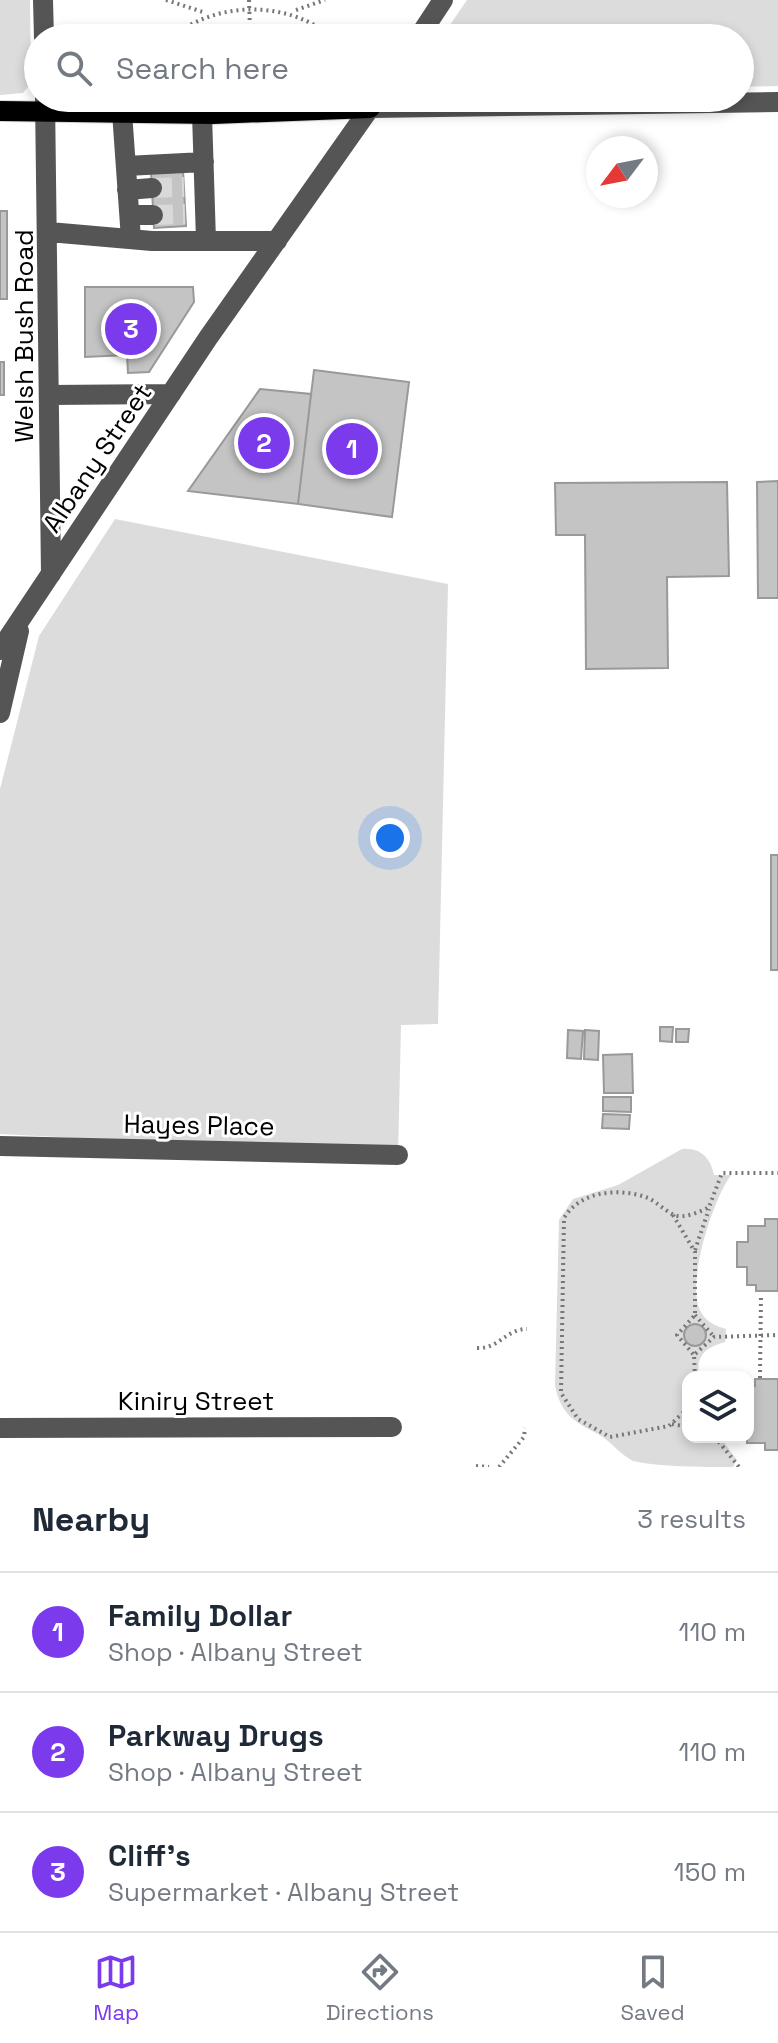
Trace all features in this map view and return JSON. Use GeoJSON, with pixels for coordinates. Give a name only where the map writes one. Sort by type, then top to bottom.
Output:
{"type":"FeatureCollection","features":[{"type":"Feature","properties":{"kind":"main road"},"geometry":{"type":"LineString","coordinates":[[1,110],[24,107]]}},
{"type":"Feature","properties":{"kind":"main road"},"geometry":{"type":"LineString","coordinates":[[122,112],[233,112]]}},
{"type":"Feature","properties":{"kind":"street"},"geometry":{"type":"LineString","coordinates":[[43,0],[44,24]]}},
{"type":"Feature","properties":{"kind":"street"},"geometry":{"type":"LineString","coordinates":[[427,24],[443,0]]}},
{"type":"Feature","properties":{"kind":"street"},"geometry":{"type":"LineString","coordinates":[[754,102],[778,102]]}},
{"type":"Feature","properties":{"kind":"street","name":"Welsh Bush Road"},"geometry":{"type":"LineString","coordinates":[[46,112],[51,574]]}},
{"type":"Feature","properties":{"kind":"street"},"geometry":{"type":"LineString","coordinates":[[122,112],[131,239]]}},
{"type":"Feature","properties":{"kind":"street","name":"Albany Street"},"geometry":{"type":"LineString","coordinates":[[0,650],[171,394],[368,112]]}},
{"type":"Feature","properties":{"kind":"street"},"geometry":{"type":"LineString","coordinates":[[202,114],[204,162],[194,187],[195,214],[206,241]]}},
{"type":"Feature","properties":{"kind":"street"},"geometry":{"type":"LineString","coordinates":[[126,166],[204,162]]}},
{"type":"Feature","properties":{"kind":"street"},"geometry":{"type":"LineString","coordinates":[[127,190],[152,188]]}},
{"type":"Feature","properties":{"kind":"street"},"geometry":{"type":"LineString","coordinates":[[130,215],[153,215]]}},
{"type":"Feature","properties":{"kind":"street"},"geometry":{"type":"LineString","coordinates":[[49,232],[131,239],[277,241]]}},
{"type":"Feature","properties":{"kind":"street"},"geometry":{"type":"LineString","coordinates":[[50,395],[171,394]]}},
{"type":"Feature","properties":{"kind":"street"},"geometry":{"type":"LineString","coordinates":[[0,713],[22,618]]}},
{"type":"Feature","properties":{"kind":"street","name":"Hayes Place"},"geometry":{"type":"LineString","coordinates":[[0,1146],[398,1155]]}},
{"type":"Feature","properties":{"kind":"street","name":"Kiniry Street"},"geometry":{"type":"LineString","coordinates":[[0,1428],[392,1427]]}},
{"type":"Feature","properties":{"kind":"path"},"geometry":{"type":"LineString","coordinates":[[166,0],[205,13]]}},
{"type":"Feature","properties":{"kind":"path"},"geometry":{"type":"LineString","coordinates":[[243,0],[262,1]]}},
{"type":"Feature","properties":{"kind":"path"},"geometry":{"type":"LineString","coordinates":[[249,0],[250,24]]}},
{"type":"Feature","properties":{"kind":"path"},"geometry":{"type":"LineString","coordinates":[[294,10],[325,0]]}},
{"type":"Feature","properties":{"kind":"path"},"geometry":{"type":"LineString","coordinates":[[190,24],[205,13],[233,3]]}},
{"type":"Feature","properties":{"kind":"path"},"geometry":{"type":"LineString","coordinates":[[276,4],[319,24]]}},
{"type":"Feature","properties":{"kind":"path"},"geometry":{"type":"LineString","coordinates":[[714,1337],[695,1315],[695,1252],[722,1173],[778,1173]]}},
{"type":"Feature","properties":{"kind":"path"},"geometry":{"type":"LineString","coordinates":[[682,1414],[672,1424],[656,1431],[610,1437],[578,1419],[561,1393],[562,1228],[568,1211],[590,1197],[626,1193],[647,1198],[673,1215],[695,1252]]}},
{"type":"Feature","properties":{"kind":"path"},"geometry":{"type":"LineString","coordinates":[[673,1215],[682,1216],[709,1207]]}},
{"type":"Feature","properties":{"kind":"path"},"geometry":{"type":"LineString","coordinates":[[760,1378],[761,1294]]}},
{"type":"Feature","properties":{"kind":"path"},"geometry":{"type":"LineString","coordinates":[[695,1315],[677,1335],[694,1355],[695,1371]]}},
{"type":"Feature","properties":{"kind":"path"},"geometry":{"type":"LineString","coordinates":[[477,1348],[493,1347],[509,1332],[527,1329]]}},
{"type":"Feature","properties":{"kind":"path"},"geometry":{"type":"LineString","coordinates":[[694,1355],[714,1337],[778,1335]]}},
{"type":"Feature","properties":{"kind":"path"},"geometry":{"type":"LineString","coordinates":[[672,1424],[682,1426]]}},
{"type":"Feature","properties":{"kind":"path"},"geometry":{"type":"LineString","coordinates":[[499,1467],[524,1437],[525,1428]]}},
{"type":"Feature","properties":{"kind":"path"},"geometry":{"type":"LineString","coordinates":[[720,1443],[738,1466]]}},
{"type":"Feature","properties":{"kind":"path"},"geometry":{"type":"LineString","coordinates":[[476,1466],[489,1467]]}},
{"type":"Feature","properties":{"kind":"shaded area"},"geometry":{"type":"Polygon","coordinates":[[[0,0],[30,0],[30,24],[24,24],[24,92],[0,95],[0,0]]]}},
{"type":"Feature","properties":{"kind":"shaded area"},"geometry":{"type":"Polygon","coordinates":[[[467,0],[778,0],[778,86],[754,87],[754,24],[451,24],[467,0]]]}},
{"type":"Feature","properties":{"kind":"shaded area"},"geometry":{"type":"Polygon","coordinates":[[[115,519],[448,584],[438,1024],[401,1025],[398,1155],[0,1134],[0,789],[39,636],[115,519]]]}},
{"type":"Feature","properties":{"kind":"shaded area"},"geometry":{"type":"Polygon","coordinates":[[[682,1149],[695,1150],[704,1155],[714,1175],[731,1175],[709,1222],[696,1283],[701,1312],[708,1321],[726,1329],[725,1342],[703,1354],[699,1371],[682,1371],[682,1443],[724,1443],[737,1460],[733,1467],[668,1466],[633,1461],[569,1416],[560,1403],[555,1385],[559,1220],[573,1199],[618,1185],[682,1149]]]}},
{"type":"Feature","properties":{"kind":"building"},"geometry":{"type":"Polygon","coordinates":[[[183,170],[186,226],[154,228],[151,172],[183,170]]]}},
{"type":"Feature","properties":{"kind":"building"},"geometry":{"type":"Polygon","coordinates":[[[0,211],[7,211],[7,299],[0,299],[0,211]]]}},
{"type":"Feature","properties":{"kind":"building"},"geometry":{"type":"Polygon","coordinates":[[[85,287],[193,287],[194,302],[149,372],[128,373],[127,355],[85,357],[85,287]]]}},
{"type":"Feature","properties":{"kind":"building"},"geometry":{"type":"Polygon","coordinates":[[[0,362],[4,362],[4,395],[0,395],[0,362]]]}},
{"type":"Feature","properties":{"kind":"building"},"geometry":{"type":"Polygon","coordinates":[[[314,370],[409,382],[392,517],[298,504],[314,370]]]}},
{"type":"Feature","properties":{"kind":"building"},"geometry":{"type":"Polygon","coordinates":[[[260,389],[311,394],[298,504],[188,491],[260,389]]]}},
{"type":"Feature","properties":{"kind":"building"},"geometry":{"type":"Polygon","coordinates":[[[778,481],[778,598],[758,598],[757,482],[778,481]]]}},
{"type":"Feature","properties":{"kind":"building"},"geometry":{"type":"Polygon","coordinates":[[[727,482],[729,576],[667,577],[668,668],[586,669],[585,535],[556,535],[555,483],[727,482]]]}},
{"type":"Feature","properties":{"kind":"building"},"geometry":{"type":"Polygon","coordinates":[[[771,855],[778,855],[778,970],[771,970],[771,855]]]}},
{"type":"Feature","properties":{"kind":"building"},"geometry":{"type":"Polygon","coordinates":[[[660,1027],[673,1027],[672,1042],[660,1041],[660,1027]]]}},
{"type":"Feature","properties":{"kind":"building"},"geometry":{"type":"Polygon","coordinates":[[[676,1029],[689,1029],[688,1042],[676,1042],[676,1029]]]}},
{"type":"Feature","properties":{"kind":"building"},"geometry":{"type":"Polygon","coordinates":[[[568,1030],[583,1031],[581,1059],[567,1058],[568,1030]]]}},
{"type":"Feature","properties":{"kind":"building"},"geometry":{"type":"Polygon","coordinates":[[[585,1030],[599,1031],[598,1060],[584,1059],[585,1030]]]}},
{"type":"Feature","properties":{"kind":"building"},"geometry":{"type":"Polygon","coordinates":[[[632,1054],[633,1093],[604,1093],[603,1055],[632,1054]]]}},
{"type":"Feature","properties":{"kind":"building"},"geometry":{"type":"Polygon","coordinates":[[[603,1097],[631,1097],[631,1112],[603,1111],[603,1097]]]}},
{"type":"Feature","properties":{"kind":"building"},"geometry":{"type":"Polygon","coordinates":[[[603,1114],[630,1115],[629,1129],[602,1128],[603,1114]]]}},
{"type":"Feature","properties":{"kind":"building"},"geometry":{"type":"Polygon","coordinates":[[[765,1219],[778,1219],[778,1291],[756,1291],[756,1285],[747,1285],[747,1267],[737,1267],[737,1242],[748,1242],[748,1226],[765,1226],[765,1219]]]}},
{"type":"Feature","properties":{"kind":"building"},"geometry":{"type":"Polygon","coordinates":[[[695,1324],[703,1327],[706,1335],[703,1343],[695,1346],[687,1343],[684,1335],[687,1327],[695,1324]]]}},
{"type":"Feature","properties":{"kind":"building"},"geometry":{"type":"Polygon","coordinates":[[[755,1379],[778,1379],[778,1450],[765,1450],[765,1443],[754,1443],[755,1379]]]}},
{"type":"Feature","properties":{"kind":"tunnel"},"geometry":{"type":"LineString","coordinates":[[152,188],[184,187]]}},
{"type":"Feature","properties":{"kind":"tunnel"},"geometry":{"type":"LineString","coordinates":[[153,215],[185,214]]}},
{"type":"Feature","properties":{"kind":"place","name":"Cliff's"},"geometry":{"type":"Point","coordinates":[131,329]}},
{"type":"Feature","properties":{"kind":"place","name":"Parkway Drugs"},"geometry":{"type":"Point","coordinates":[264,443]}},
{"type":"Feature","properties":{"kind":"place","name":"Family Dollar"},"geometry":{"type":"Point","coordinates":[352,449]}}]}
